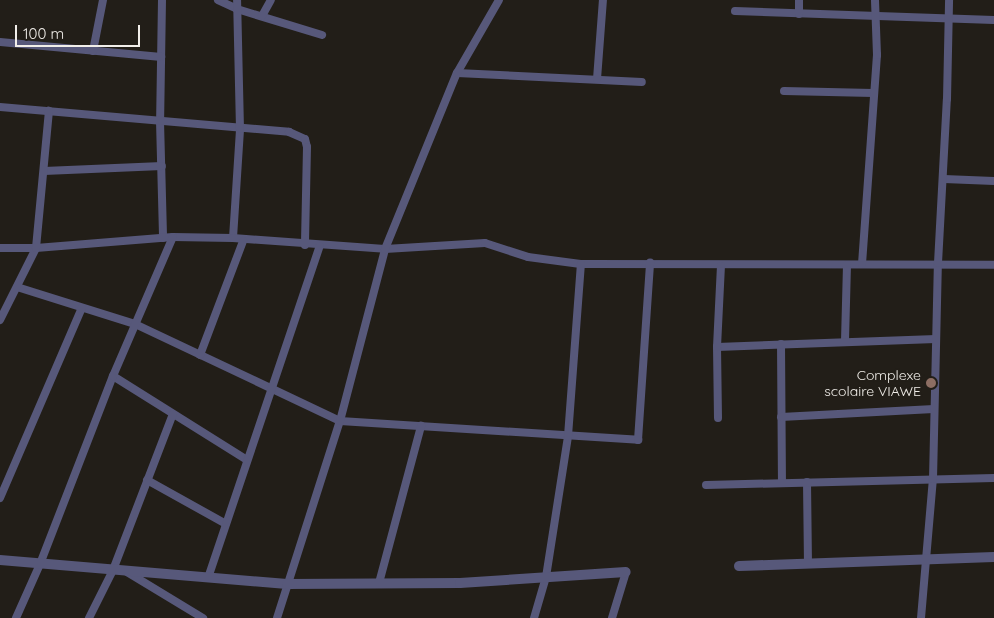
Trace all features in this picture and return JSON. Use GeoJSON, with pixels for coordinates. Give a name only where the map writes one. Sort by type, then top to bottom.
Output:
{"type":"FeatureCollection","features":[{"type":"Feature","properties":{"kind":"street"},"geometry":{"type":"LineString","coordinates":[[92,51],[104,0]]}},
{"type":"Feature","properties":{"kind":"street"},"geometry":{"type":"LineString","coordinates":[[162,0],[160,121],[163,238]]}},
{"type":"Feature","properties":{"kind":"street"},"geometry":{"type":"LineString","coordinates":[[218,0],[237,4],[262,16],[322,35]]}},
{"type":"Feature","properties":{"kind":"street"},"geometry":{"type":"LineString","coordinates":[[262,16],[271,0]]}},
{"type":"Feature","properties":{"kind":"street"},"geometry":{"type":"LineString","coordinates":[[277,618],[340,420],[385,249],[457,73],[499,0]]}},
{"type":"Feature","properties":{"kind":"street"},"geometry":{"type":"LineString","coordinates":[[597,79],[603,0]]}},
{"type":"Feature","properties":{"kind":"street"},"geometry":{"type":"LineString","coordinates":[[799,0],[799,14]]}},
{"type":"Feature","properties":{"kind":"street"},"geometry":{"type":"LineString","coordinates":[[862,264],[877,55],[874,15],[875,0]]}},
{"type":"Feature","properties":{"kind":"street"},"geometry":{"type":"LineString","coordinates":[[921,618],[924,559],[933,479],[938,263],[944,179],[949,0]]}},
{"type":"Feature","properties":{"kind":"street"},"geometry":{"type":"LineString","coordinates":[[233,238],[240,130],[237,4]]}},
{"type":"Feature","properties":{"kind":"street"},"geometry":{"type":"LineString","coordinates":[[735,11],[874,15],[948,20],[994,20]]}},
{"type":"Feature","properties":{"kind":"street"},"geometry":{"type":"LineString","coordinates":[[0,42],[162,57]]}},
{"type":"Feature","properties":{"kind":"street"},"geometry":{"type":"LineString","coordinates":[[457,73],[642,82]]}},
{"type":"Feature","properties":{"kind":"street"},"geometry":{"type":"LineString","coordinates":[[784,91],[873,93]]}},
{"type":"Feature","properties":{"kind":"street"},"geometry":{"type":"LineString","coordinates":[[0,107],[240,130],[289,132],[305,138],[308,147],[305,245]]}},
{"type":"Feature","properties":{"kind":"street"},"geometry":{"type":"LineString","coordinates":[[0,320],[36,248],[48,111]]}},
{"type":"Feature","properties":{"kind":"street"},"geometry":{"type":"LineString","coordinates":[[44,170],[162,166]]}},
{"type":"Feature","properties":{"kind":"street"},"geometry":{"type":"LineString","coordinates":[[944,179],[994,181]]}},
{"type":"Feature","properties":{"kind":"street"},"geometry":{"type":"LineString","coordinates":[[16,618],[40,564],[113,376],[173,237]]}},
{"type":"Feature","properties":{"kind":"street"},"geometry":{"type":"LineString","coordinates":[[0,248],[36,248],[173,237],[233,238],[243,241],[385,249],[485,243],[528,257],[581,264],[650,262],[721,266],[938,263],[994,265]]}},
{"type":"Feature","properties":{"kind":"street"},"geometry":{"type":"LineString","coordinates":[[200,355],[243,241]]}},
{"type":"Feature","properties":{"kind":"street"},"geometry":{"type":"LineString","coordinates":[[208,578],[320,246]]}},
{"type":"Feature","properties":{"kind":"street"},"geometry":{"type":"LineString","coordinates":[[16,287],[135,324],[340,420],[638,440],[650,262]]}},
{"type":"Feature","properties":{"kind":"street"},"geometry":{"type":"LineString","coordinates":[[534,618],[546,577],[568,436],[581,264]]}},
{"type":"Feature","properties":{"kind":"street"},"geometry":{"type":"LineString","coordinates":[[845,341],[846,264]]}},
{"type":"Feature","properties":{"kind":"street"},"geometry":{"type":"LineString","coordinates":[[718,418],[717,347],[721,266]]}},
{"type":"Feature","properties":{"kind":"street"},"geometry":{"type":"LineString","coordinates":[[0,498],[82,308]]}},
{"type":"Feature","properties":{"kind":"street"},"geometry":{"type":"LineString","coordinates":[[717,347],[936,339]]}},
{"type":"Feature","properties":{"kind":"street"},"geometry":{"type":"LineString","coordinates":[[781,344],[782,483]]}},
{"type":"Feature","properties":{"kind":"street"},"geometry":{"type":"LineString","coordinates":[[113,376],[247,460]]}},
{"type":"Feature","properties":{"kind":"street"},"geometry":{"type":"LineString","coordinates":[[782,417],[934,409]]}},
{"type":"Feature","properties":{"kind":"street"},"geometry":{"type":"LineString","coordinates":[[89,618],[113,570],[173,414]]}},
{"type":"Feature","properties":{"kind":"street"},"geometry":{"type":"LineString","coordinates":[[379,584],[421,426]]}},
{"type":"Feature","properties":{"kind":"street"},"geometry":{"type":"LineString","coordinates":[[706,485],[994,478]]}},
{"type":"Feature","properties":{"kind":"street"},"geometry":{"type":"LineString","coordinates":[[147,480],[226,524]]}},
{"type":"Feature","properties":{"kind":"street"},"geometry":{"type":"LineString","coordinates":[[807,482],[808,564]]}},
{"type":"Feature","properties":{"kind":"street"},"geometry":{"type":"LineString","coordinates":[[739,566],[994,557]]}},
{"type":"Feature","properties":{"kind":"street"},"geometry":{"type":"LineString","coordinates":[[0,560],[287,584],[460,583],[626,572],[612,618]]}},
{"type":"Feature","properties":{"kind":"street"},"geometry":{"type":"LineString","coordinates":[[126,571],[203,618]]}},
{"type":"Feature","properties":{"kind":"place","name":"Complexe scolaire VIAWE"},"geometry":{"type":"Point","coordinates":[931,383]}}]}
